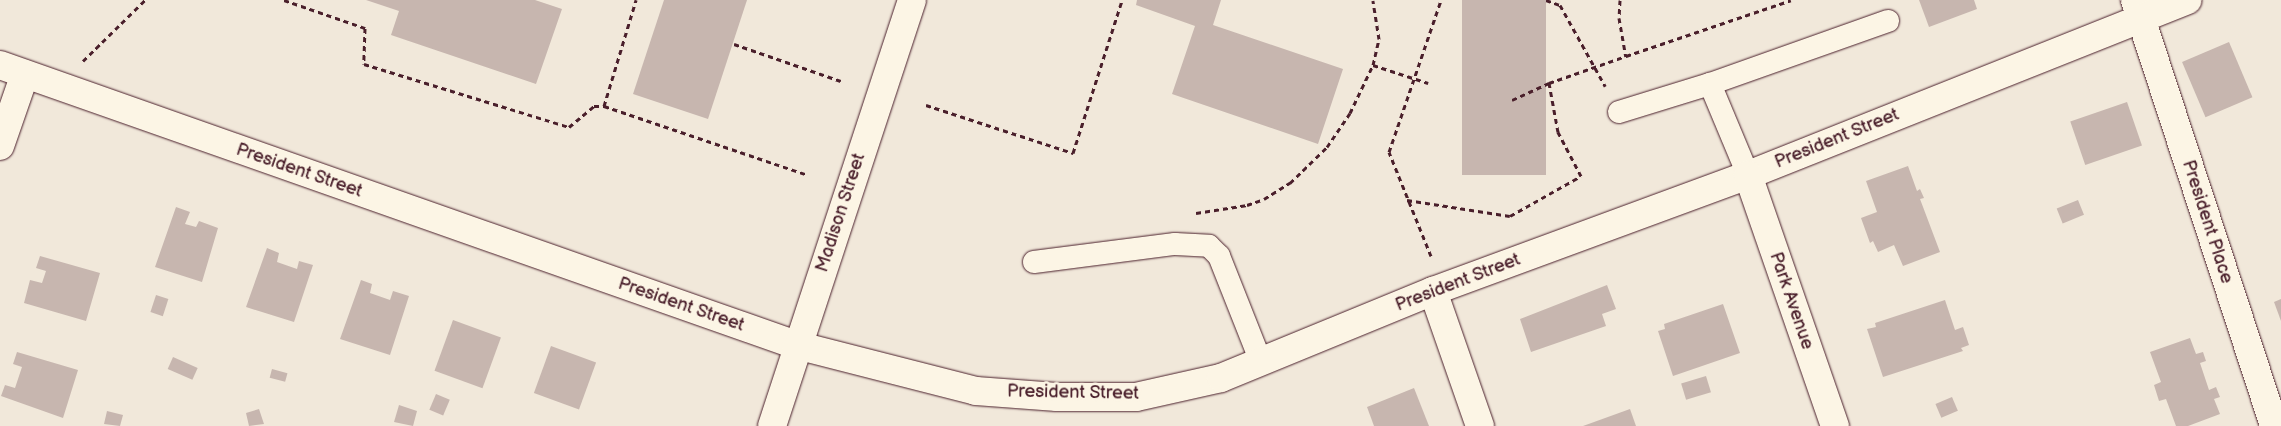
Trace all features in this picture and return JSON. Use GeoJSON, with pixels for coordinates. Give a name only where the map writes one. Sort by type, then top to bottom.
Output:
{"type":"FeatureCollection","features":[{"type":"Feature","properties":{"kind":"street","name":"Madison Street"},"geometry":{"type":"LineString","coordinates":[[772,426],[796,345],[912,0]]}},
{"type":"Feature","properties":{"kind":"street","name":"President Street"},"geometry":{"type":"LineString","coordinates":[[0,65],[796,345],[976,391],[1057,397],[1136,396],[1222,378],[1433,291],[1748,175],[2138,9],[2187,0]]}},
{"type":"Feature","properties":{"kind":"street","name":"President Place"},"geometry":{"type":"LineString","coordinates":[[2138,9],[2274,426]]}},
{"type":"Feature","properties":{"kind":"street"},"geometry":{"type":"LineString","coordinates":[[0,146],[25,74]]}},
{"type":"Feature","properties":{"kind":"street","name":"Park Avenue"},"geometry":{"type":"LineString","coordinates":[[1748,175],[1835,426]]}},
{"type":"Feature","properties":{"kind":"street"},"geometry":{"type":"LineString","coordinates":[[1433,291],[1480,426]]}},
{"type":"Feature","properties":{"kind":"lane"},"geometry":{"type":"LineString","coordinates":[[1619,112],[1710,84],[1888,21]]}},
{"type":"Feature","properties":{"kind":"lane"},"geometry":{"type":"LineString","coordinates":[[1710,84],[1748,175]]}},
{"type":"Feature","properties":{"kind":"lane"},"geometry":{"type":"LineString","coordinates":[[1034,262],[1175,244],[1209,246],[1219,256],[1261,362]]}},
{"type":"Feature","properties":{"kind":"path"},"geometry":{"type":"LineString","coordinates":[[81,63],[145,0]]}},
{"type":"Feature","properties":{"kind":"path"},"geometry":{"type":"LineString","coordinates":[[284,0],[365,28],[364,64],[569,127],[594,106],[604,106],[808,175]]}},
{"type":"Feature","properties":{"kind":"path"},"geometry":{"type":"LineString","coordinates":[[604,106],[635,0]]}},
{"type":"Feature","properties":{"kind":"path"},"geometry":{"type":"LineString","coordinates":[[926,105],[1074,153],[1122,0]]}},
{"type":"Feature","properties":{"kind":"path"},"geometry":{"type":"LineString","coordinates":[[1192,213],[1247,205],[1290,183],[1313,162],[1339,130],[1373,65],[1378,39],[1373,0]]}},
{"type":"Feature","properties":{"kind":"path"},"geometry":{"type":"LineString","coordinates":[[1432,259],[1389,152],[1441,0]]}},
{"type":"Feature","properties":{"kind":"path"},"geometry":{"type":"LineString","coordinates":[[1546,0],[1560,5],[1595,67]]}},
{"type":"Feature","properties":{"kind":"path"},"geometry":{"type":"LineString","coordinates":[[1620,0],[1619,18],[1626,56]]}},
{"type":"Feature","properties":{"kind":"path"},"geometry":{"type":"LineString","coordinates":[[1512,100],[1549,83],[1791,0]]}},
{"type":"Feature","properties":{"kind":"path"},"geometry":{"type":"LineString","coordinates":[[734,44],[841,81]]}},
{"type":"Feature","properties":{"kind":"path"},"geometry":{"type":"LineString","coordinates":[[1373,65],[1428,83]]}},
{"type":"Feature","properties":{"kind":"path"},"geometry":{"type":"LineString","coordinates":[[1408,200],[1510,216],[1581,176],[1558,132],[1549,83]]}},
{"type":"Feature","properties":{"kind":"building"},"geometry":{"type":"Polygon","coordinates":[[[366,0],[535,0],[562,9],[536,84],[391,35],[399,11],[366,0]]]}},
{"type":"Feature","properties":{"kind":"building"},"geometry":{"type":"Polygon","coordinates":[[[664,0],[747,0],[708,119],[633,94],[664,0]]]}},
{"type":"Feature","properties":{"kind":"building"},"geometry":{"type":"Polygon","coordinates":[[[1137,0],[1221,0],[1213,25],[1343,69],[1318,144],[1172,94],[1195,26],[1136,5],[1137,0]]]}},
{"type":"Feature","properties":{"kind":"building"},"geometry":{"type":"Polygon","coordinates":[[[1462,0],[1546,0],[1546,175],[1462,175],[1462,0]]]}},
{"type":"Feature","properties":{"kind":"building"},"geometry":{"type":"Polygon","coordinates":[[[1919,0],[1974,0],[1977,9],[1929,27],[1919,0]]]}},
{"type":"Feature","properties":{"kind":"building"},"geometry":{"type":"Polygon","coordinates":[[[2229,42],[2252,97],[2205,117],[2182,62],[2229,42]]]}},
{"type":"Feature","properties":{"kind":"building"},"geometry":{"type":"Polygon","coordinates":[[[2127,102],[2142,145],[2085,165],[2070,122],[2127,102]]]}},
{"type":"Feature","properties":{"kind":"building"},"geometry":{"type":"Polygon","coordinates":[[[1908,166],[1917,191],[1920,189],[1924,198],[1920,199],[1940,252],[1903,266],[1894,245],[1878,252],[1873,241],[1870,243],[1861,218],[1877,212],[1866,181],[1908,166]]]}},
{"type":"Feature","properties":{"kind":"building"},"geometry":{"type":"Polygon","coordinates":[[[2078,200],[2084,215],[2063,223],[2057,209],[2078,200]]]}},
{"type":"Feature","properties":{"kind":"building"},"geometry":{"type":"Polygon","coordinates":[[[176,207],[190,212],[185,224],[196,227],[199,221],[218,228],[202,282],[155,267],[176,207]]]}},
{"type":"Feature","properties":{"kind":"building"},"geometry":{"type":"Polygon","coordinates":[[[267,248],[279,253],[277,262],[297,269],[299,261],[313,265],[294,322],[246,307],[267,248]]]}},
{"type":"Feature","properties":{"kind":"building"},"geometry":{"type":"Polygon","coordinates":[[[40,256],[100,273],[86,321],[24,303],[30,280],[42,283],[46,271],[36,268],[40,256]]]}},
{"type":"Feature","properties":{"kind":"building"},"geometry":{"type":"Polygon","coordinates":[[[361,280],[372,284],[370,293],[390,300],[393,291],[409,296],[390,355],[340,339],[361,280]]]}},
{"type":"Feature","properties":{"kind":"building"},"geometry":{"type":"Polygon","coordinates":[[[1607,285],[1616,309],[1602,314],[1606,326],[1531,352],[1520,319],[1607,285]]]}},
{"type":"Feature","properties":{"kind":"building"},"geometry":{"type":"Polygon","coordinates":[[[156,295],[168,299],[163,316],[150,312],[156,295]]]}},
{"type":"Feature","properties":{"kind":"building"},"geometry":{"type":"Polygon","coordinates":[[[2281,299],[2281,321],[2274,302],[2281,299]]]}},
{"type":"Feature","properties":{"kind":"building"},"geometry":{"type":"Polygon","coordinates":[[[1945,300],[1955,330],[1963,327],[1969,345],[1961,348],[1963,351],[1883,377],[1867,329],[1876,327],[1875,323],[1945,300]]]}},
{"type":"Feature","properties":{"kind":"building"},"geometry":{"type":"Polygon","coordinates":[[[1723,304],[1740,353],[1673,376],[1658,331],[1665,329],[1664,324],[1723,304]]]}},
{"type":"Feature","properties":{"kind":"building"},"geometry":{"type":"Polygon","coordinates":[[[453,320],[501,337],[482,388],[435,371],[453,320]]]}},
{"type":"Feature","properties":{"kind":"building"},"geometry":{"type":"Polygon","coordinates":[[[2190,338],[2196,354],[2203,352],[2206,361],[2200,363],[2209,390],[2216,387],[2220,397],[2214,399],[2220,414],[2188,426],[2176,426],[2166,399],[2159,401],[2154,385],[2161,382],[2150,352],[2190,338]]]}},
{"type":"Feature","properties":{"kind":"building"},"geometry":{"type":"Polygon","coordinates":[[[551,346],[596,362],[579,409],[534,393],[551,346]]]}},
{"type":"Feature","properties":{"kind":"building"},"geometry":{"type":"Polygon","coordinates":[[[17,352],[78,370],[63,418],[1,396],[5,385],[15,388],[22,367],[13,364],[17,352]]]}},
{"type":"Feature","properties":{"kind":"building"},"geometry":{"type":"Polygon","coordinates":[[[173,357],[198,368],[192,380],[168,369],[173,357]]]}},
{"type":"Feature","properties":{"kind":"building"},"geometry":{"type":"Polygon","coordinates":[[[272,369],[287,373],[285,382],[270,378],[272,369]]]}},
{"type":"Feature","properties":{"kind":"building"},"geometry":{"type":"Polygon","coordinates":[[[1706,376],[1711,392],[1686,400],[1681,384],[1706,376]]]}},
{"type":"Feature","properties":{"kind":"building"},"geometry":{"type":"Polygon","coordinates":[[[1414,388],[1429,426],[1374,426],[1367,407],[1414,388]]]}},
{"type":"Feature","properties":{"kind":"building"},"geometry":{"type":"Polygon","coordinates":[[[436,394],[450,400],[443,416],[429,410],[436,394]]]}},
{"type":"Feature","properties":{"kind":"building"},"geometry":{"type":"Polygon","coordinates":[[[1952,397],[1958,411],[1941,418],[1935,404],[1952,397]]]}},
{"type":"Feature","properties":{"kind":"building"},"geometry":{"type":"Polygon","coordinates":[[[399,405],[417,411],[413,426],[394,422],[399,405]]]}},
{"type":"Feature","properties":{"kind":"building"},"geometry":{"type":"Polygon","coordinates":[[[259,409],[264,424],[249,426],[246,413],[259,409]]]}},
{"type":"Feature","properties":{"kind":"building"},"geometry":{"type":"Polygon","coordinates":[[[1630,409],[1636,426],[1583,426],[1630,409]]]}},
{"type":"Feature","properties":{"kind":"building"},"geometry":{"type":"Polygon","coordinates":[[[107,411],[123,415],[120,426],[104,424],[107,411]]]}}]}
